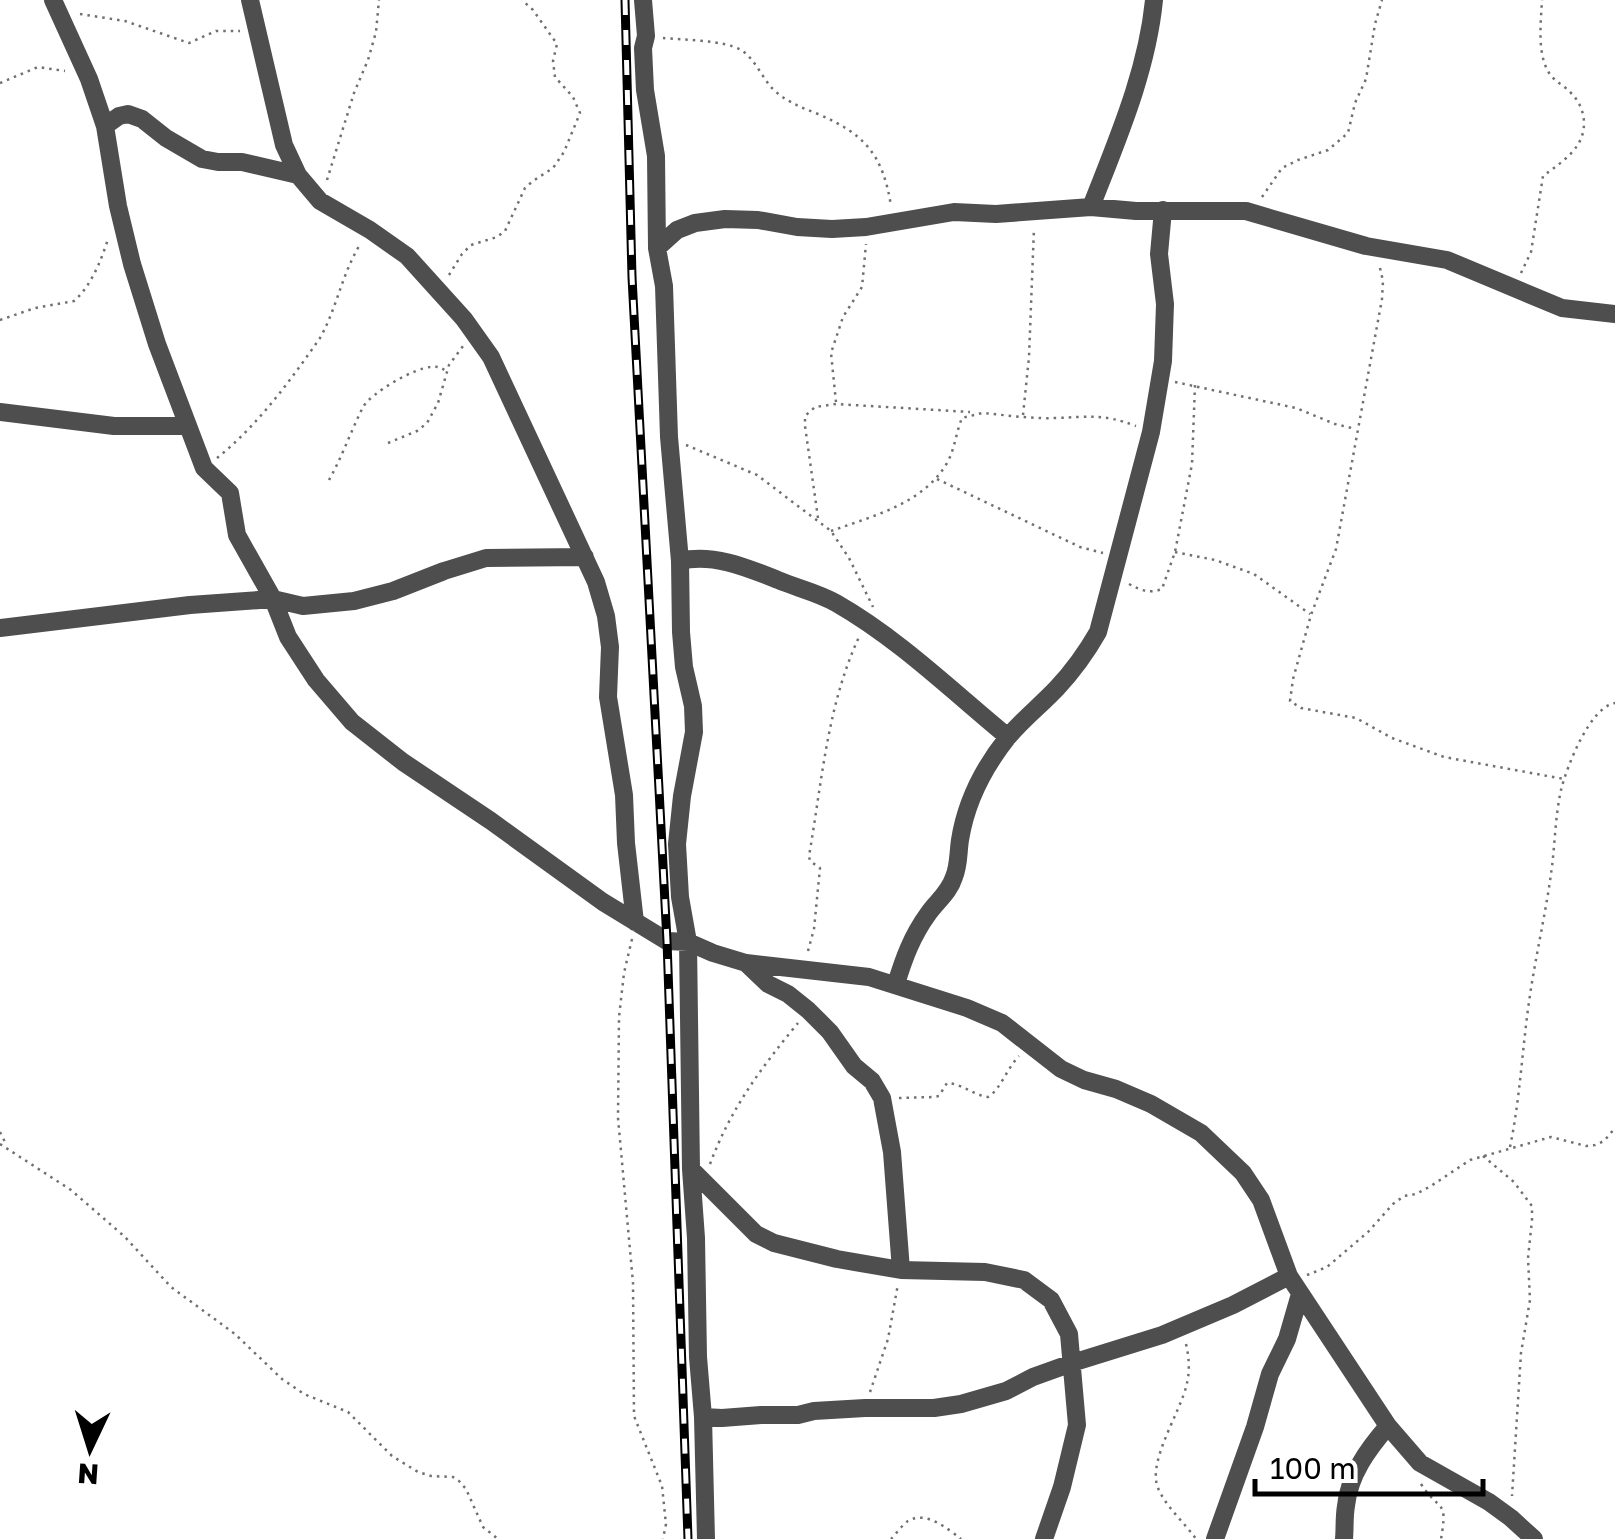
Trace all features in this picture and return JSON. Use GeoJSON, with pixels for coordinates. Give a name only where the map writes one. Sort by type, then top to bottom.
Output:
{"type":"FeatureCollection","features":[{"type":"Feature","properties":{"kind":"street"},"geometry":{"type":"LineString","coordinates":[[250,0],[284,145],[298,174],[320,201],[407,256],[476,335],[491,357],[596,582],[610,647],[608,697],[624,796],[635,922]]}},
{"type":"Feature","properties":{"kind":"street"},"geometry":{"type":"LineString","coordinates":[[643,0],[645,90],[656,156],[657,248],[664,286],[668,437],[680,561],[681,632],[694,732],[677,844],[688,942],[706,1539]]}},
{"type":"Feature","properties":{"kind":"street"},"geometry":{"type":"LineString","coordinates":[[1091,207],[1136,86],[1154,0]]}},
{"type":"Feature","properties":{"kind":"street"},"geometry":{"type":"LineString","coordinates":[[55,5],[105,126],[132,264],[156,344],[204,468],[230,492],[237,535],[273,599],[288,637],[316,680],[352,722],[560,872],[668,941],[688,942],[746,964],[832,971],[896,984],[967,1008],[1002,1023],[1061,1069],[1151,1104],[1201,1133],[1243,1173],[1261,1200],[1300,1294],[1388,1426],[1420,1462],[1511,1518],[1534,1539]]}},
{"type":"Feature","properties":{"kind":"street"},"geometry":{"type":"LineString","coordinates":[[105,126],[128,114],[142,119],[202,159],[242,162],[298,174]]}},
{"type":"Feature","properties":{"kind":"street"},"geometry":{"type":"LineString","coordinates":[[657,248],[677,230],[695,222],[724,219],[797,227],[866,227],[954,212],[996,214],[1091,207],[1246,211],[1366,246],[1447,260],[1562,308],[1615,314]]}},
{"type":"Feature","properties":{"kind":"street"},"geometry":{"type":"LineString","coordinates":[[896,984],[916,933],[954,879],[968,802],[983,774],[1008,737],[1081,660],[1098,632],[1151,432],[1165,328],[1159,254],[1164,210]]}},
{"type":"Feature","properties":{"kind":"street"},"geometry":{"type":"LineString","coordinates":[[0,412],[114,426],[187,426]]}},
{"type":"Feature","properties":{"kind":"street"},"geometry":{"type":"LineString","coordinates":[[0,628],[65,618],[273,599],[303,606],[354,601],[486,558],[585,557]]}},
{"type":"Feature","properties":{"kind":"street"},"geometry":{"type":"LineString","coordinates":[[680,561],[714,560],[748,568],[871,617],[1008,737]]}},
{"type":"Feature","properties":{"kind":"street"},"geometry":{"type":"LineString","coordinates":[[746,964],[808,1010],[830,1032],[854,1066],[872,1081],[882,1098],[892,1152],[901,1270]]}},
{"type":"Feature","properties":{"kind":"street"},"geometry":{"type":"LineString","coordinates":[[697,1175],[756,1234],[774,1243],[901,1270],[986,1272],[1024,1280],[1051,1300],[1069,1334],[1077,1425],[1044,1539]]}},
{"type":"Feature","properties":{"kind":"street"},"geometry":{"type":"LineString","coordinates":[[702,1417],[961,1404],[1183,1326],[1290,1276]]}},
{"type":"Feature","properties":{"kind":"street"},"geometry":{"type":"LineString","coordinates":[[1215,1539],[1300,1294]]}},
{"type":"Feature","properties":{"kind":"street"},"geometry":{"type":"LineString","coordinates":[[1344,1539],[1352,1480],[1372,1444],[1388,1426]]}},
{"type":"Feature","properties":{"kind":"path"},"geometry":{"type":"LineString","coordinates":[[320,201],[368,60],[379,0]]}},
{"type":"Feature","properties":{"kind":"path"},"geometry":{"type":"LineString","coordinates":[[439,292],[471,245],[505,232],[525,188],[553,168],[578,120],[578,105],[552,69],[557,44],[522,0]]}},
{"type":"Feature","properties":{"kind":"path"},"geometry":{"type":"LineString","coordinates":[[1246,211],[1256,205],[1282,168],[1328,150],[1348,133],[1366,79],[1382,0]]}},
{"type":"Feature","properties":{"kind":"path"},"geometry":{"type":"LineString","coordinates":[[1508,284],[1528,263],[1544,176],[1565,160],[1584,134],[1584,116],[1578,100],[1548,72],[1543,58],[1542,0]]}},
{"type":"Feature","properties":{"kind":"path"},"geometry":{"type":"LineString","coordinates":[[55,5],[126,21],[189,43],[216,31],[256,34]]}},
{"type":"Feature","properties":{"kind":"path"},"geometry":{"type":"LineString","coordinates":[[646,36],[741,50],[774,90],[792,103],[857,134],[876,156],[888,184],[894,222]]}},
{"type":"Feature","properties":{"kind":"path"},"geometry":{"type":"LineString","coordinates":[[0,83],[38,67],[51,67],[89,80]]}},
{"type":"Feature","properties":{"kind":"path"},"geometry":{"type":"LineString","coordinates":[[1023,416],[1035,212]]}},
{"type":"Feature","properties":{"kind":"path"},"geometry":{"type":"LineString","coordinates":[[836,404],[831,354],[843,317],[862,287],[866,227]]}},
{"type":"Feature","properties":{"kind":"path"},"geometry":{"type":"LineString","coordinates":[[204,468],[236,442],[320,338],[348,267],[370,230]]}},
{"type":"Feature","properties":{"kind":"path"},"geometry":{"type":"LineString","coordinates":[[0,320],[35,308],[74,302],[88,284],[108,240]]}},
{"type":"Feature","properties":{"kind":"path"},"geometry":{"type":"LineString","coordinates":[[1366,246],[1380,265],[1382,299],[1336,549],[1311,615],[1290,702],[1300,708],[1356,718],[1392,738],[1444,756],[1564,779]]}},
{"type":"Feature","properties":{"kind":"path"},"geometry":{"type":"LineString","coordinates":[[388,443],[417,432],[427,423],[452,360],[476,335]]}},
{"type":"Feature","properties":{"kind":"path"},"geometry":{"type":"LineString","coordinates":[[330,480],[370,398],[428,367],[438,366],[447,371]]}},
{"type":"Feature","properties":{"kind":"path"},"geometry":{"type":"LineString","coordinates":[[1159,379],[1296,408],[1357,429]]}},
{"type":"Feature","properties":{"kind":"path"},"geometry":{"type":"LineString","coordinates":[[936,478],[1117,566],[1147,592],[1162,589],[1175,552],[1192,464],[1195,385]]}},
{"type":"Feature","properties":{"kind":"path"},"geometry":{"type":"LineString","coordinates":[[818,520],[806,439],[806,416],[815,406],[836,404],[1056,418],[1090,415],[1116,418],[1151,432]]}},
{"type":"Feature","properties":{"kind":"path"},"geometry":{"type":"LineString","coordinates":[[831,531],[887,511],[920,494],[947,463],[962,418],[976,413]]}},
{"type":"Feature","properties":{"kind":"path"},"geometry":{"type":"LineString","coordinates":[[668,437],[756,474],[831,531],[849,558],[871,617],[846,666],[822,766],[809,856],[820,868],[812,942],[803,970]]}},
{"type":"Feature","properties":{"kind":"path"},"geometry":{"type":"LineString","coordinates":[[1175,552],[1215,560],[1254,574],[1311,615]]}},
{"type":"Feature","properties":{"kind":"path"},"geometry":{"type":"LineString","coordinates":[[1510,1147],[1560,794],[1582,738],[1605,704],[1615,702]]}},
{"type":"Feature","properties":{"kind":"path"},"geometry":{"type":"LineString","coordinates":[[635,922],[619,1017],[618,1118],[633,1283],[634,1416],[662,1486],[666,1524],[663,1539]]}},
{"type":"Feature","properties":{"kind":"path"},"geometry":{"type":"LineString","coordinates":[[697,1175],[748,1087],[808,1010]]}},
{"type":"Feature","properties":{"kind":"path"},"geometry":{"type":"LineString","coordinates":[[882,1098],[934,1097],[947,1083],[988,1098],[1011,1064],[1031,1046]]}},
{"type":"Feature","properties":{"kind":"path"},"geometry":{"type":"LineString","coordinates":[[1290,1276],[1311,1274],[1327,1267],[1393,1204],[1470,1160],[1551,1137],[1595,1145],[1615,1128]]}},
{"type":"Feature","properties":{"kind":"path"},"geometry":{"type":"LineString","coordinates":[[0,1132],[8,1147]]}},
{"type":"Feature","properties":{"kind":"path"},"geometry":{"type":"LineString","coordinates":[[0,1144],[71,1190],[126,1237],[171,1287],[234,1334],[282,1380],[348,1412],[392,1456],[418,1472],[454,1477],[466,1489],[482,1527],[498,1539]]}},
{"type":"Feature","properties":{"kind":"path"},"geometry":{"type":"LineString","coordinates":[[1483,1156],[1514,1182],[1532,1206],[1530,1300],[1518,1381],[1511,1518]]}},
{"type":"Feature","properties":{"kind":"path"},"geometry":{"type":"LineString","coordinates":[[865,1408],[888,1338],[901,1270]]}},
{"type":"Feature","properties":{"kind":"path"},"geometry":{"type":"LineString","coordinates":[[1183,1326],[1190,1360],[1188,1383],[1160,1454],[1156,1483],[1196,1539]]}},
{"type":"Feature","properties":{"kind":"path"},"geometry":{"type":"LineString","coordinates":[[1420,1462],[1420,1481],[1444,1514],[1441,1539]]}},
{"type":"Feature","properties":{"kind":"path"},"geometry":{"type":"LineString","coordinates":[[892,1539],[908,1520],[920,1517],[935,1521],[960,1539]]}},
{"type":"Feature","properties":{"kind":"railway"},"geometry":{"type":"LineString","coordinates":[[625,0],[632,277],[667,941],[688,1539]]}}]}
